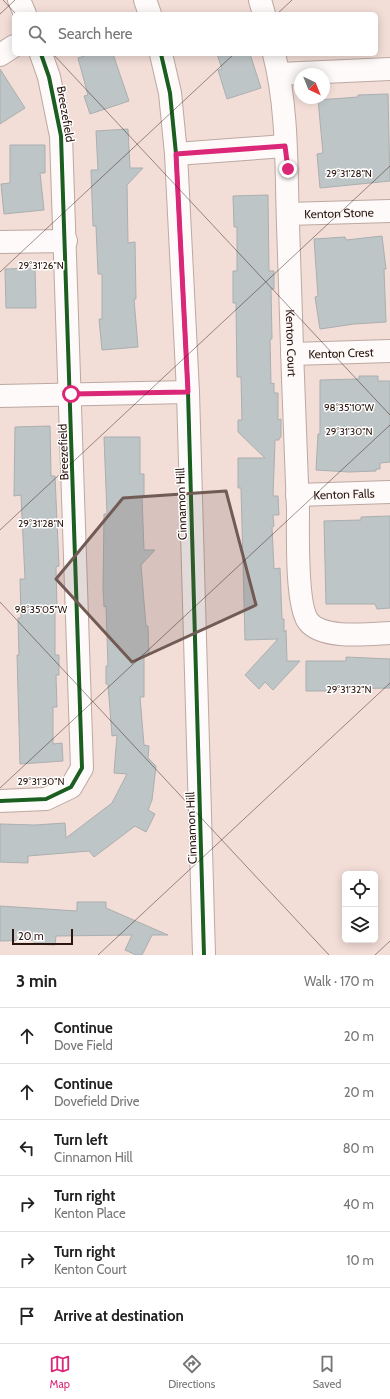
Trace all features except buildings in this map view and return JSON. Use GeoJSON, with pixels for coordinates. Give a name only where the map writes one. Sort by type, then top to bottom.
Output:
{"type":"FeatureCollection","features":[{"type":"Feature","properties":{"kind":"street"},"geometry":{"type":"LineString","coordinates":[[19,0],[24,12]]}},
{"type":"Feature","properties":{"kind":"street"},"geometry":{"type":"LineString","coordinates":[[146,0],[149,12]]}},
{"type":"Feature","properties":{"kind":"street"},"geometry":{"type":"LineString","coordinates":[[260,0],[263,12]]}},
{"type":"Feature","properties":{"kind":"street"},"geometry":{"type":"LineString","coordinates":[[0,55],[12,47]]}},
{"type":"Feature","properties":{"kind":"street","name":"Breezefield"},"geometry":{"type":"LineString","coordinates":[[0,801],[46,799],[72,787],[82,768],[66,241],[61,136],[50,77],[42,56]]}},
{"type":"Feature","properties":{"kind":"street","name":"Cinnamon Hill"},"geometry":{"type":"LineString","coordinates":[[161,56],[170,93],[176,154],[188,392],[204,955]]}},
{"type":"Feature","properties":{"kind":"street"},"geometry":{"type":"LineString","coordinates":[[277,64],[390,70]]}},
{"type":"Feature","properties":{"kind":"street","name":"Kenton Court"},"geometry":{"type":"LineString","coordinates":[[277,64],[288,169],[292,354],[300,587],[304,610],[308,620],[317,629],[351,634],[390,633]]}},
{"type":"Feature","properties":{"kind":"street"},"geometry":{"type":"LineString","coordinates":[[176,154],[285,146]]}},
{"type":"Feature","properties":{"kind":"street","name":"Kenton Stone"},"geometry":{"type":"LineString","coordinates":[[288,214],[390,211]]}},
{"type":"Feature","properties":{"kind":"street"},"geometry":{"type":"LineString","coordinates":[[0,242],[66,241]]}},
{"type":"Feature","properties":{"kind":"street","name":"Kenton Crest"},"geometry":{"type":"LineString","coordinates":[[292,354],[390,351]]}},
{"type":"Feature","properties":{"kind":"street"},"geometry":{"type":"LineString","coordinates":[[0,396],[188,392]]}},
{"type":"Feature","properties":{"kind":"street","name":"Kenton Falls"},"geometry":{"type":"LineString","coordinates":[[297,495],[390,492]]}},
{"type":"Feature","properties":{"kind":"highlighted area"},"geometry":{"type":"Polygon","coordinates":[[[226,491],[256,605],[132,662],[56,579],[123,498],[226,491]]]}},
{"type":"Feature","properties":{"kind":"cycle path"},"geometry":{"type":"LineString","coordinates":[[0,801],[46,799],[71,787],[82,768],[61,136],[49,77],[42,56]]}},
{"type":"Feature","properties":{"kind":"cycle path"},"geometry":{"type":"LineString","coordinates":[[161,56],[170,93],[176,154],[188,392],[204,955]]}},
{"type":"Feature","properties":{"kind":"route"},"geometry":{"type":"LineString","coordinates":[[71,394],[188,392],[176,154],[285,146],[288,169]]}}]}
